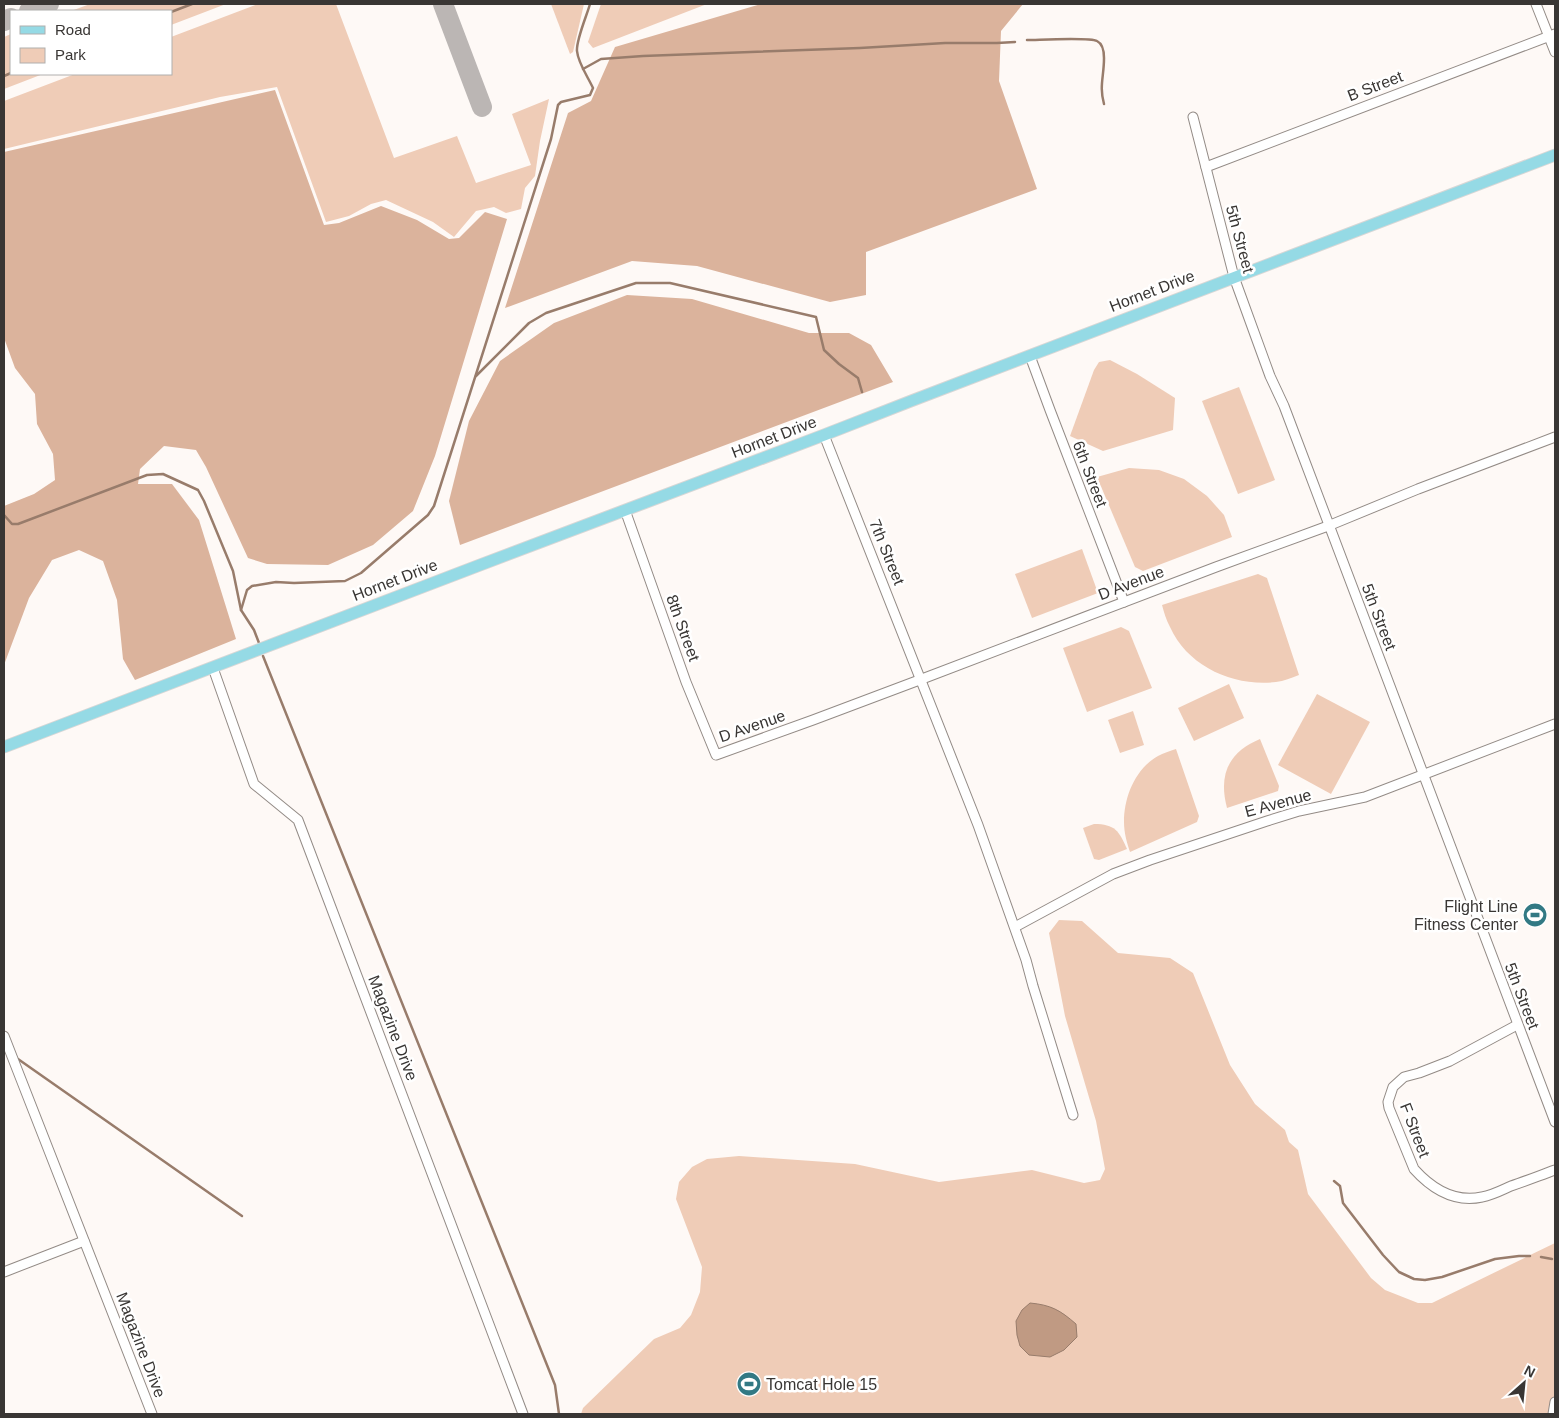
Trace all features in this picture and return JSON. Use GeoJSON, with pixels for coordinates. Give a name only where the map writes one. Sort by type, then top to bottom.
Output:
{"type":"FeatureCollection","features":[{"type":"Feature","properties":{"kind":"main road","name":"Hornet Drive"},"geometry":{"type":"LineString","coordinates":[[4,747],[1555,154]]}},
{"type":"Feature","properties":{"kind":"street"},"geometry":{"type":"LineString","coordinates":[[1536,4],[1552,35],[1555,52]]}},
{"type":"Feature","properties":{"kind":"street","name":"B Street"},"geometry":{"type":"LineString","coordinates":[[1206,167],[1552,35]]}},
{"type":"Feature","properties":{"kind":"street","name":"5th Street"},"geometry":{"type":"LineString","coordinates":[[1192,117],[1234,277],[1270,376],[1284,406],[1555,1122]]}},
{"type":"Feature","properties":{"kind":"street","name":"6th Street"},"geometry":{"type":"LineString","coordinates":[[1030,356],[1124,602]]}},
{"type":"Feature","properties":{"kind":"street","name":"7th Street"},"geometry":{"type":"LineString","coordinates":[[824,435],[922,679],[978,825],[1026,960],[1073,1115]]}},
{"type":"Feature","properties":{"kind":"street","name":"D Avenue"},"geometry":{"type":"LineString","coordinates":[[716,754],[813,720],[1328,526],[1418,489],[1555,437]]}},
{"type":"Feature","properties":{"kind":"street","name":"8th Street"},"geometry":{"type":"LineString","coordinates":[[625,510],[686,682],[716,754]]}},
{"type":"Feature","properties":{"kind":"street","name":"Magazine Drive"},"geometry":{"type":"LineString","coordinates":[[212,668],[254,784],[298,820],[524,1414]]}},
{"type":"Feature","properties":{"kind":"street","name":"E Avenue"},"geometry":{"type":"LineString","coordinates":[[1014,927],[1113,874],[1150,860],[1267,820],[1365,797],[1555,724]]}},
{"type":"Feature","properties":{"kind":"street","name":"F Street"},"geometry":{"type":"LineString","coordinates":[[1517,1025],[1455,1058],[1404,1077],[1393,1087],[1388,1102],[1389,1108],[1414,1169],[1438,1191],[1466,1198],[1480,1198],[1555,1170]]}},
{"type":"Feature","properties":{"kind":"street","name":"Magazine Drive"},"geometry":{"type":"LineString","coordinates":[[4,1036],[152,1414]]}},
{"type":"Feature","properties":{"kind":"street"},"geometry":{"type":"LineString","coordinates":[[4,1272],[84,1241]]}},
{"type":"Feature","properties":{"kind":"street"},"geometry":{"type":"LineString","coordinates":[[1554,1414],[1555,1402]]}},
{"type":"Feature","properties":{"kind":"green space"},"geometry":{"type":"Polygon","coordinates":[[[90,4],[226,4],[172,25],[172,10],[74,10],[90,4]]]}},
{"type":"Feature","properties":{"kind":"green space"},"geometry":{"type":"Polygon","coordinates":[[[258,4],[336,4],[394,158],[457,136],[476,183],[531,165],[512,114],[549,99],[535,176],[525,188],[521,209],[506,213],[494,207],[476,211],[454,237],[433,222],[386,200],[371,204],[349,216],[326,222],[277,87],[220,97],[4,149],[4,101],[72,75],[172,75],[172,37],[258,4]]]}},
{"type":"Feature","properties":{"kind":"green space"},"geometry":{"type":"Polygon","coordinates":[[[551,4],[584,4],[573,52],[570,54],[551,4]]]}},
{"type":"Feature","properties":{"kind":"green space"},"geometry":{"type":"Polygon","coordinates":[[[601,4],[707,4],[593,48],[588,42],[601,4]]]}},
{"type":"Feature","properties":{"kind":"green space"},"geometry":{"type":"Polygon","coordinates":[[[10,34],[10,75],[40,75],[4,89],[4,37],[10,34]]]}},
{"type":"Feature","properties":{"kind":"green space"},"geometry":{"type":"Polygon","coordinates":[[[1110,360],[1137,374],[1175,398],[1173,430],[1103,451],[1070,436],[1094,370],[1099,362],[1110,360]]]}},
{"type":"Feature","properties":{"kind":"green space"},"geometry":{"type":"Polygon","coordinates":[[[1239,387],[1275,480],[1238,494],[1202,401],[1239,387]]]}},
{"type":"Feature","properties":{"kind":"green space"},"geometry":{"type":"Polygon","coordinates":[[[1129,468],[1159,470],[1184,479],[1207,496],[1224,515],[1232,537],[1143,571],[1135,567],[1097,477],[1129,468]]]}},
{"type":"Feature","properties":{"kind":"green space"},"geometry":{"type":"Polygon","coordinates":[[[1082,549],[1098,593],[1032,618],[1015,574],[1082,549]]]}},
{"type":"Feature","properties":{"kind":"green space"},"geometry":{"type":"Polygon","coordinates":[[[1258,574],[1267,578],[1299,675],[1279,682],[1260,683],[1244,681],[1214,671],[1200,663],[1178,641],[1167,622],[1162,605],[1258,574]]]}},
{"type":"Feature","properties":{"kind":"green space"},"geometry":{"type":"Polygon","coordinates":[[[1121,627],[1129,631],[1152,688],[1087,712],[1063,648],[1121,627]]]}},
{"type":"Feature","properties":{"kind":"green space"},"geometry":{"type":"Polygon","coordinates":[[[1229,684],[1244,718],[1194,741],[1178,708],[1229,684]]]}},
{"type":"Feature","properties":{"kind":"green space"},"geometry":{"type":"Polygon","coordinates":[[[1317,694],[1370,722],[1331,794],[1278,765],[1317,694]]]}},
{"type":"Feature","properties":{"kind":"green space"},"geometry":{"type":"Polygon","coordinates":[[[1133,711],[1144,745],[1120,753],[1108,720],[1133,711]]]}},
{"type":"Feature","properties":{"kind":"green space"},"geometry":{"type":"Polygon","coordinates":[[[1260,739],[1279,786],[1278,791],[1227,808],[1224,785],[1228,766],[1240,750],[1260,739]]]}},
{"type":"Feature","properties":{"kind":"green space"},"geometry":{"type":"Polygon","coordinates":[[[1176,749],[1199,816],[1197,822],[1130,852],[1124,822],[1126,803],[1132,784],[1143,768],[1150,762],[1160,755],[1176,749]]]}},
{"type":"Feature","properties":{"kind":"green space"},"geometry":{"type":"Polygon","coordinates":[[[1094,824],[1112,827],[1119,833],[1127,849],[1099,860],[1094,859],[1083,828],[1094,824]]]}},
{"type":"Feature","properties":{"kind":"green space"},"geometry":{"type":"Polygon","coordinates":[[[1059,920],[1082,921],[1118,953],[1170,958],[1193,973],[1230,1065],[1255,1104],[1285,1130],[1289,1142],[1298,1150],[1308,1194],[1371,1278],[1385,1290],[1418,1303],[1432,1303],[1555,1243],[1555,1414],[581,1414],[583,1408],[654,1339],[680,1328],[691,1315],[700,1292],[702,1267],[676,1199],[679,1182],[692,1167],[707,1159],[739,1156],[855,1164],[939,1182],[1032,1170],[1084,1183],[1100,1180],[1105,1169],[1096,1121],[1065,1016],[1049,933],[1059,920]]]}},
{"type":"Feature","properties":{"kind":"shaded area"},"geometry":{"type":"Polygon","coordinates":[[[761,4],[1023,4],[1001,31],[999,81],[1037,189],[866,252],[866,295],[830,302],[697,266],[632,261],[505,308],[568,113],[591,101],[615,47],[761,4]]]}},
{"type":"Feature","properties":{"kind":"shaded area"},"geometry":{"type":"Polygon","coordinates":[[[275,90],[324,225],[339,223],[381,206],[417,220],[449,239],[459,238],[485,212],[507,219],[435,456],[413,511],[373,545],[328,565],[267,564],[248,558],[206,467],[196,450],[164,446],[140,469],[138,484],[172,484],[199,520],[236,639],[135,680],[123,659],[117,600],[103,561],[79,550],[52,560],[29,598],[4,665],[4,506],[34,494],[55,480],[53,454],[37,424],[35,394],[15,368],[4,338],[4,152],[275,90]]]}},
{"type":"Feature","properties":{"kind":"shaded area"},"geometry":{"type":"Polygon","coordinates":[[[627,295],[692,299],[809,333],[849,333],[871,345],[893,382],[460,545],[449,501],[469,421],[500,361],[554,323],[627,295]]]}},
{"type":"Feature","properties":{"kind":"shaded area"},"geometry":{"type":"Polygon","coordinates":[[[1030,1303],[1055,1309],[1076,1324],[1077,1337],[1064,1350],[1050,1357],[1029,1355],[1020,1346],[1016,1321],[1022,1310],[1030,1303]]]}},
{"type":"Feature","properties":{"kind":"waterway"},"geometry":{"type":"LineString","coordinates":[[172,12],[192,4]]}},
{"type":"Feature","properties":{"kind":"waterway"},"geometry":{"type":"LineString","coordinates":[[241,610],[247,590],[252,586],[276,582],[345,581],[361,573],[428,515],[434,506],[551,139],[558,105],[561,102],[590,95],[593,88],[581,65],[577,51],[580,34],[590,4]]}},
{"type":"Feature","properties":{"kind":"waterway"},"geometry":{"type":"LineString","coordinates":[[1027,40],[1085,39],[1099,42],[1104,56],[1102,87],[1104,104]]}},
{"type":"Feature","properties":{"kind":"waterway"},"geometry":{"type":"LineString","coordinates":[[583,69],[601,59],[643,56],[945,43],[1015,42]]}},
{"type":"Feature","properties":{"kind":"waterway"},"geometry":{"type":"LineString","coordinates":[[4,76],[10,73]]}},
{"type":"Feature","properties":{"kind":"waterway"},"geometry":{"type":"LineString","coordinates":[[476,376],[529,323],[546,313],[636,283],[670,283],[816,317],[824,350],[858,378],[862,392]]}},
{"type":"Feature","properties":{"kind":"waterway"},"geometry":{"type":"LineString","coordinates":[[4,515],[12,524],[18,524],[147,475],[163,474],[198,490],[233,571],[241,610],[254,630],[259,643]]}},
{"type":"Feature","properties":{"kind":"waterway"},"geometry":{"type":"LineString","coordinates":[[263,656],[555,1385],[559,1414]]}},
{"type":"Feature","properties":{"kind":"waterway"},"geometry":{"type":"LineString","coordinates":[[18,1059],[242,1216]]}},
{"type":"Feature","properties":{"kind":"waterway"},"geometry":{"type":"LineString","coordinates":[[1334,1181],[1340,1186],[1343,1203],[1383,1255],[1399,1272],[1414,1279],[1425,1280],[1442,1277],[1495,1259],[1530,1256]]}},
{"type":"Feature","properties":{"kind":"waterway"},"geometry":{"type":"LineString","coordinates":[[1541,1257],[1552,1259]]}},
{"type":"Feature","properties":{"kind":"taxiway"},"geometry":{"type":"LineString","coordinates":[[32,10],[49,4]]}},
{"type":"Feature","properties":{"kind":"taxiway"},"geometry":{"type":"LineString","coordinates":[[443,4],[482,107]]}},
{"type":"Feature","properties":{"kind":"taxiway"},"geometry":{"type":"LineString","coordinates":[[4,21],[10,18]]}},
{"type":"Feature","properties":{"kind":"place","name":"Flight Line Fitness Center"},"geometry":{"type":"Point","coordinates":[1535,915]}},
{"type":"Feature","properties":{"kind":"place","name":"Tomcat Hole 15"},"geometry":{"type":"Point","coordinates":[749,1384]}}]}
